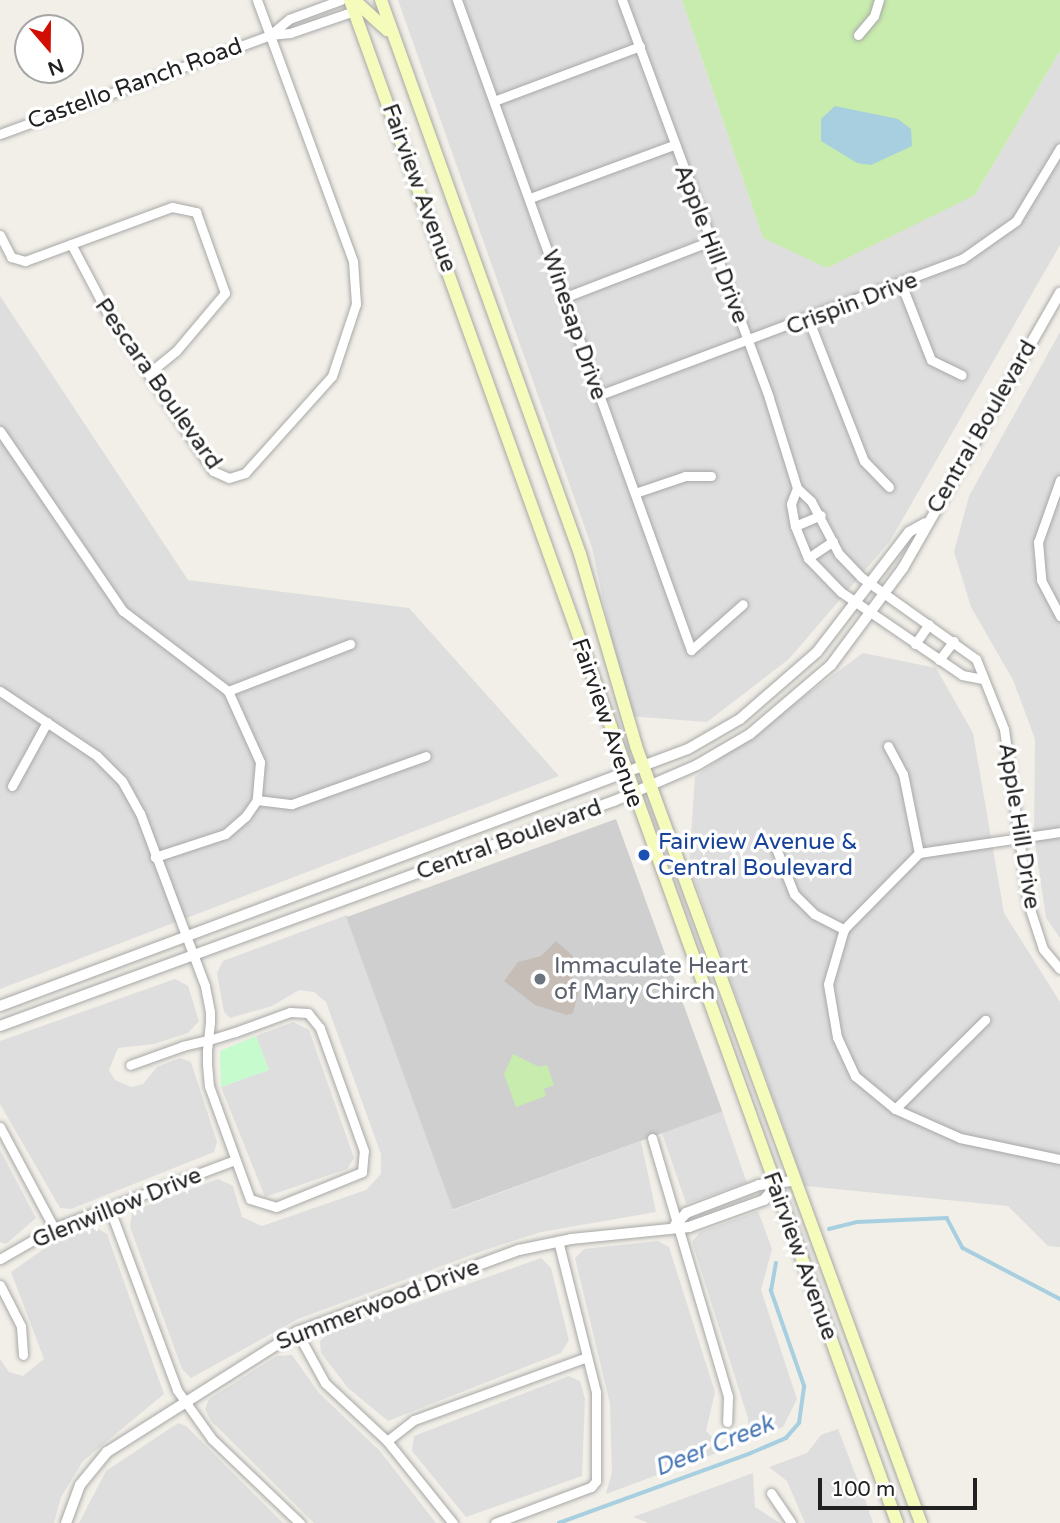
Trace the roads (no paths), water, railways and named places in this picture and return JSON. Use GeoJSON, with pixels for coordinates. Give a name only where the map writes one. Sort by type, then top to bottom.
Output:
{"type":"FeatureCollection","features":[{"type":"Feature","properties":{"kind":"main road","name":"Fairview Avenue"},"geometry":{"type":"LineString","coordinates":[[381,0],[580,554],[650,786],[793,1181],[921,1523]]}},
{"type":"Feature","properties":{"kind":"main road","name":"Fairview Avenue"},"geometry":{"type":"LineString","coordinates":[[353,4],[553,558],[625,774],[897,1523]]}},
{"type":"Feature","properties":{"kind":"main road"},"geometry":{"type":"LineString","coordinates":[[353,4],[371,10],[398,48]]}},
{"type":"Feature","properties":{"kind":"street","name":"Pescara Boulevard"},"geometry":{"type":"LineString","coordinates":[[71,244],[94,291],[213,471],[229,478],[245,473],[332,376],[342,356],[356,304],[353,261],[257,0]]}},
{"type":"Feature","properties":{"kind":"street","name":"Castello Ranch Road"},"geometry":{"type":"LineString","coordinates":[[270,35],[289,19],[341,0]]}},
{"type":"Feature","properties":{"kind":"street","name":"Apple Hill Drive"},"geometry":{"type":"LineString","coordinates":[[622,0],[708,242],[749,342],[796,488],[821,515],[839,554],[871,583],[976,659],[1004,729],[1028,903],[1044,949],[1060,970]]}},
{"type":"Feature","properties":{"kind":"street"},"geometry":{"type":"LineString","coordinates":[[858,35],[874,16],[879,0]]}},
{"type":"Feature","properties":{"kind":"street","name":"Winesap Drive"},"geometry":{"type":"LineString","coordinates":[[459,1],[597,396],[638,492],[691,650],[743,604]]}},
{"type":"Feature","properties":{"kind":"street","name":"Castello Ranch Road"},"geometry":{"type":"LineString","coordinates":[[0,134],[270,35],[290,33],[353,4]]}},
{"type":"Feature","properties":{"kind":"street"},"geometry":{"type":"LineString","coordinates":[[494,101],[640,46]]}},
{"type":"Feature","properties":{"kind":"street"},"geometry":{"type":"LineString","coordinates":[[530,198],[673,145]]}},
{"type":"Feature","properties":{"kind":"street","name":"Crispin Drive"},"geometry":{"type":"LineString","coordinates":[[597,396],[902,286],[993,242],[1016,221],[1060,148]]}},
{"type":"Feature","properties":{"kind":"street"},"geometry":{"type":"LineString","coordinates":[[0,235],[16,261],[172,207],[191,207],[200,216],[225,293],[176,351],[150,372]]}},
{"type":"Feature","properties":{"kind":"street"},"geometry":{"type":"LineString","coordinates":[[563,298],[708,242]]}},
{"type":"Feature","properties":{"kind":"street"},"geometry":{"type":"LineString","coordinates":[[902,286],[931,360],[962,375]]}},
{"type":"Feature","properties":{"kind":"street","name":"Central Boulevard"},"geometry":{"type":"LineString","coordinates":[[0,1006],[644,768],[740,719],[817,652],[909,532],[925,523],[1060,293]]}},
{"type":"Feature","properties":{"kind":"street"},"geometry":{"type":"LineString","coordinates":[[809,321],[864,461],[889,487]]}},
{"type":"Feature","properties":{"kind":"street"},"geometry":{"type":"LineString","coordinates":[[0,431],[123,611],[228,691],[260,762],[257,800],[225,834],[155,857]]}},
{"type":"Feature","properties":{"kind":"street"},"geometry":{"type":"LineString","coordinates":[[638,492],[685,476],[711,476]]}},
{"type":"Feature","properties":{"kind":"street"},"geometry":{"type":"LineString","coordinates":[[1060,480],[1038,542],[1041,580],[1060,617]]}},
{"type":"Feature","properties":{"kind":"street","name":"Apple Hill Drive"},"geometry":{"type":"LineString","coordinates":[[796,488],[791,504],[795,526],[808,558],[870,614],[962,676],[983,679]]}},
{"type":"Feature","properties":{"kind":"street"},"geometry":{"type":"LineString","coordinates":[[795,526],[821,515]]}},
{"type":"Feature","properties":{"kind":"street","name":"Central Boulevard"},"geometry":{"type":"LineString","coordinates":[[0,1026],[632,793],[751,734],[831,665],[886,594],[925,535],[925,523]]}},
{"type":"Feature","properties":{"kind":"street"},"geometry":{"type":"LineString","coordinates":[[808,558],[833,541]]}},
{"type":"Feature","properties":{"kind":"street"},"geometry":{"type":"LineString","coordinates":[[915,644],[929,624]]}},
{"type":"Feature","properties":{"kind":"street"},"geometry":{"type":"LineString","coordinates":[[939,660],[954,641]]}},
{"type":"Feature","properties":{"kind":"street"},"geometry":{"type":"LineString","coordinates":[[228,691],[350,644]]}},
{"type":"Feature","properties":{"kind":"street"},"geometry":{"type":"LineString","coordinates":[[0,691],[97,756],[122,781],[187,936],[208,999],[208,1040],[209,1086],[250,1199],[268,1209],[362,1172],[364,1150],[314,1017],[290,1012],[208,1040],[131,1065]]}},
{"type":"Feature","properties":{"kind":"street"},"geometry":{"type":"LineString","coordinates":[[12,786],[47,722]]}},
{"type":"Feature","properties":{"kind":"street"},"geometry":{"type":"LineString","coordinates":[[888,746],[903,774],[919,853]]}},
{"type":"Feature","properties":{"kind":"street"},"geometry":{"type":"LineString","coordinates":[[257,800],[292,804],[426,756]]}},
{"type":"Feature","properties":{"kind":"street"},"geometry":{"type":"LineString","coordinates":[[1060,832],[919,853],[844,929],[828,984],[837,1037],[855,1076],[895,1109],[961,1138],[1060,1159]]}},
{"type":"Feature","properties":{"kind":"street"},"geometry":{"type":"LineString","coordinates":[[774,842],[794,894],[814,914],[844,929]]}},
{"type":"Feature","properties":{"kind":"street"},"geometry":{"type":"LineString","coordinates":[[895,1109],[985,1020]]}},
{"type":"Feature","properties":{"kind":"street"},"geometry":{"type":"LineString","coordinates":[[0,1127],[54,1228]]}},
{"type":"Feature","properties":{"kind":"street"},"geometry":{"type":"LineString","coordinates":[[652,1138],[675,1225],[728,1396],[727,1422]]}},
{"type":"Feature","properties":{"kind":"street","name":"Glenwillow Drive"},"geometry":{"type":"LineString","coordinates":[[0,1259],[54,1228],[235,1160]]}},
{"type":"Feature","properties":{"kind":"street","name":"Summerwood Drive"},"geometry":{"type":"LineString","coordinates":[[66,1523],[80,1485],[107,1452],[297,1332],[558,1241],[675,1225],[690,1227],[765,1200],[775,1187],[793,1181]]}},
{"type":"Feature","properties":{"kind":"street"},"geometry":{"type":"LineString","coordinates":[[109,1208],[184,1401],[212,1439],[300,1523]]}},
{"type":"Feature","properties":{"kind":"street"},"geometry":{"type":"LineString","coordinates":[[495,1523],[591,1487],[599,1417],[558,1241]]}},
{"type":"Feature","properties":{"kind":"street"},"geometry":{"type":"LineString","coordinates":[[0,1285],[21,1326],[23,1355]]}},
{"type":"Feature","properties":{"kind":"street"},"geometry":{"type":"LineString","coordinates":[[297,1332],[325,1383],[387,1441],[453,1523]]}},
{"type":"Feature","properties":{"kind":"street"},"geometry":{"type":"LineString","coordinates":[[387,1441],[414,1420],[587,1357]]}},
{"type":"Feature","properties":{"kind":"street"},"geometry":{"type":"LineString","coordinates":[[771,1493],[792,1523]]}},
{"type":"Feature","properties":{"kind":"water"},"geometry":{"type":"Polygon","coordinates":[[[835,106],[898,119],[911,129],[912,146],[871,165],[857,163],[821,141],[821,119],[835,106]]]}},
{"type":"Feature","properties":{"kind":"waterway","name":"Deer Creek"},"geometry":{"type":"LineString","coordinates":[[829,1229],[857,1222],[947,1218],[963,1248],[1060,1299]]}},
{"type":"Feature","properties":{"kind":"waterway","name":"Deer Creek"},"geometry":{"type":"LineString","coordinates":[[559,1523],[751,1453],[786,1438],[799,1423],[804,1386],[771,1291],[776,1263]]}},
{"type":"Feature","properties":{"kind":"place","name":"Fairview Avenue & Central Boulevard"},"geometry":{"type":"Point","coordinates":[644,855]}},
{"type":"Feature","properties":{"kind":"place","name":"Immaculate Heart of Mary Chirch"},"geometry":{"type":"Point","coordinates":[540,979]}}]}
